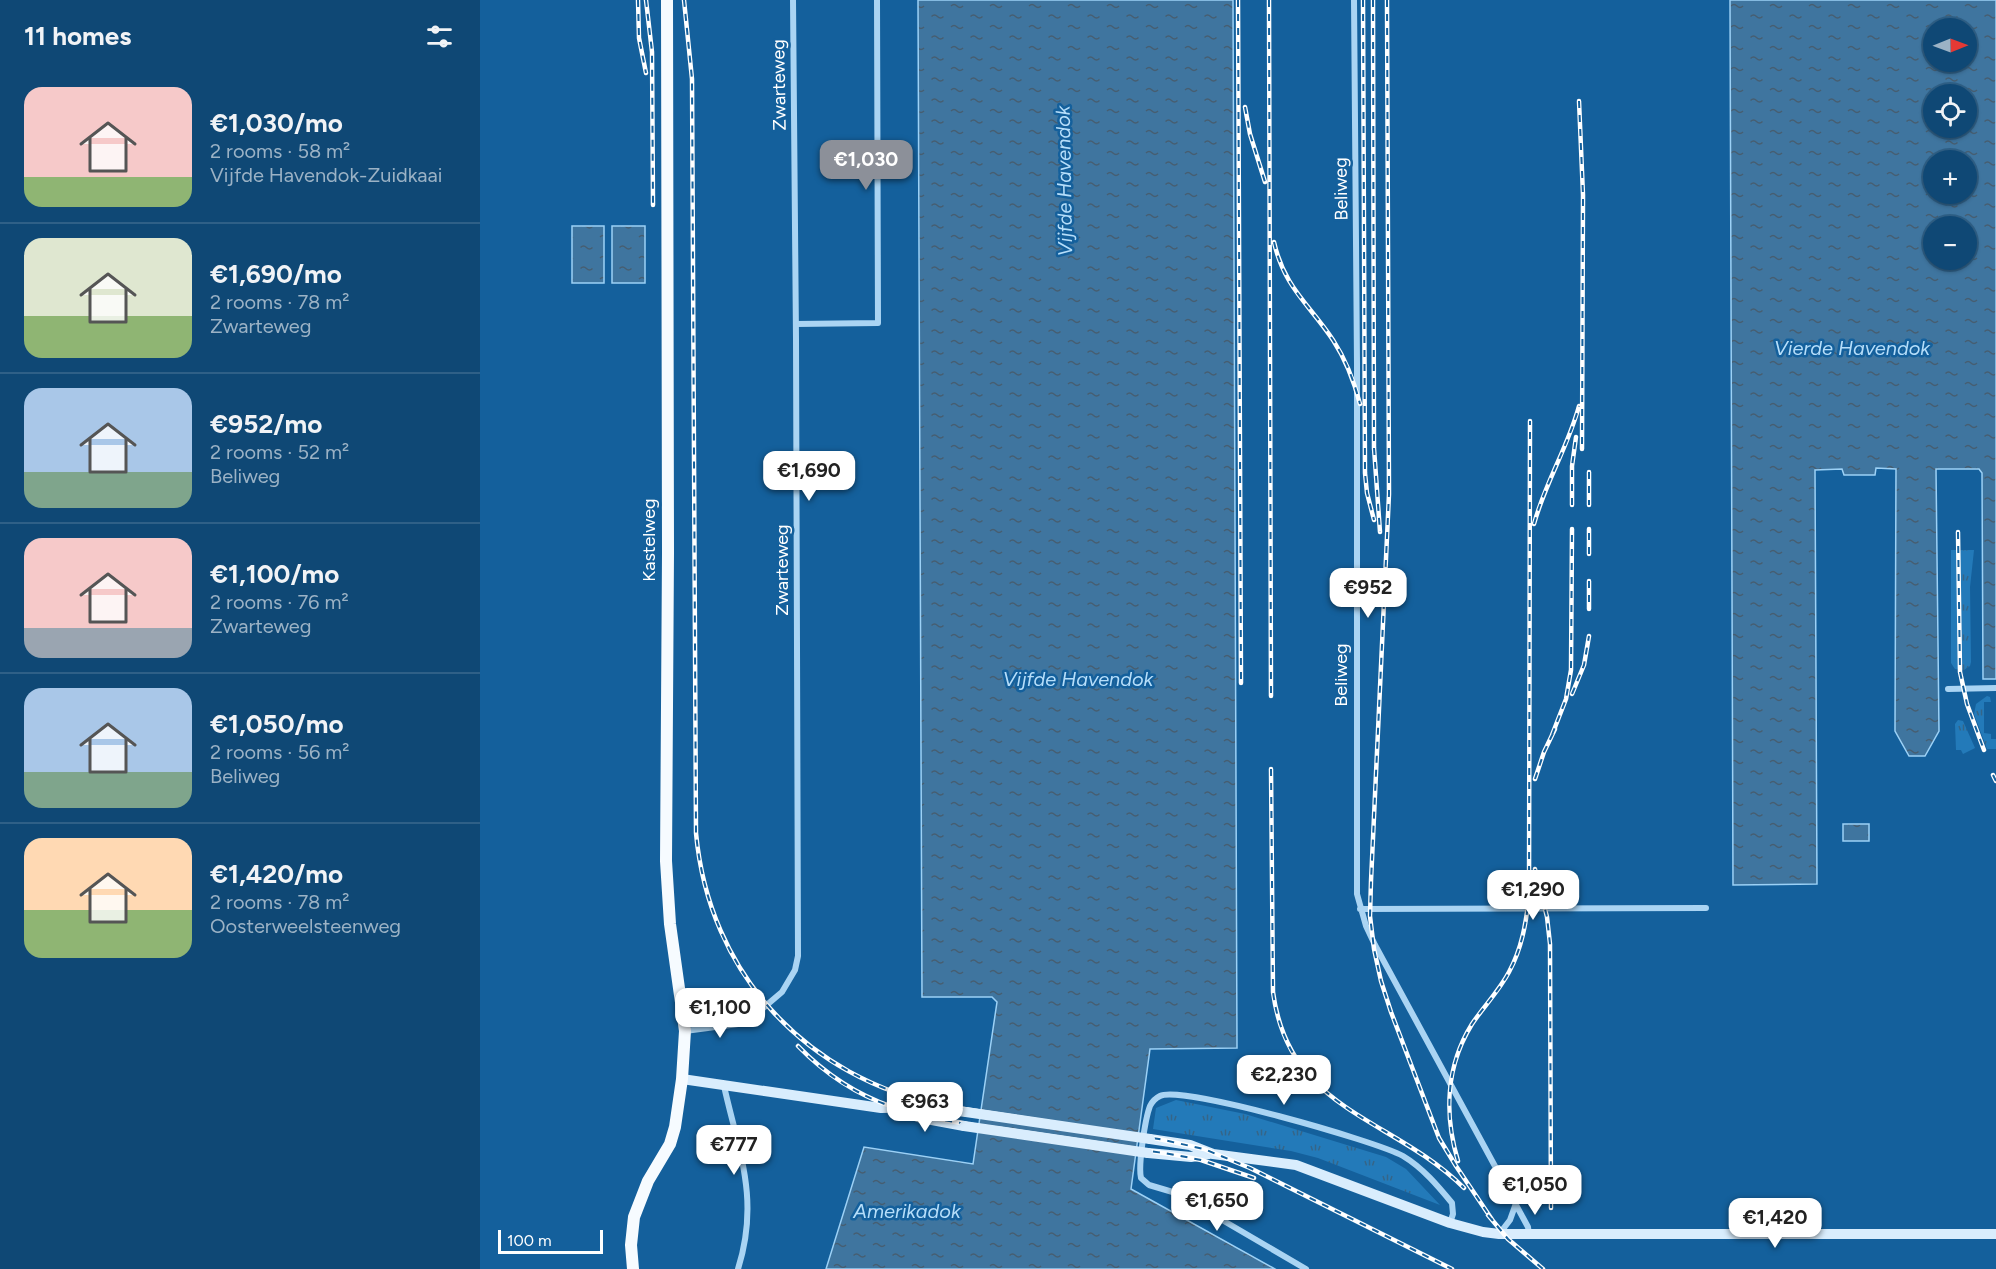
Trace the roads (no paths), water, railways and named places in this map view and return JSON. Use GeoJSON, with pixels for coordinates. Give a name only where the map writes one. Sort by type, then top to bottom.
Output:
{"type":"FeatureCollection","features":[{"type":"Feature","properties":{"kind":"main road","name":"Kastelweg"},"geometry":{"type":"LineString","coordinates":[[633,1269],[631,1245],[634,1217],[648,1181],[670,1144],[675,1127],[682,1079],[685,1031],[670,924],[666,861],[667,0]]}},
{"type":"Feature","properties":{"kind":"main road"},"geometry":{"type":"LineString","coordinates":[[682,1079],[895,1109],[921,1118],[964,1126],[1148,1153],[1191,1157],[1213,1154]]}},
{"type":"Feature","properties":{"kind":"main road"},"geometry":{"type":"LineString","coordinates":[[895,1109],[924,1107],[966,1112],[1190,1145],[1213,1154],[1288,1164],[1309,1169],[1450,1223],[1499,1234],[1996,1234]]}},
{"type":"Feature","properties":{"kind":"street","name":"Zwarteweg"},"geometry":{"type":"LineString","coordinates":[[685,1031],[738,1024],[749,1020],[782,993],[795,970],[798,956],[793,0]]}},
{"type":"Feature","properties":{"kind":"street"},"geometry":{"type":"LineString","coordinates":[[796,324],[878,323],[877,0]]}},
{"type":"Feature","properties":{"kind":"street","name":"Beliweg"},"geometry":{"type":"LineString","coordinates":[[1354,0],[1357,344],[1357,894],[1360,909],[1375,945],[1528,1227],[1529,1235]]}},
{"type":"Feature","properties":{"kind":"street"},"geometry":{"type":"LineString","coordinates":[[1948,689],[1996,688]]}},
{"type":"Feature","properties":{"kind":"street"},"geometry":{"type":"LineString","coordinates":[[1360,909],[1706,908]]}},
{"type":"Feature","properties":{"kind":"street"},"geometry":{"type":"LineString","coordinates":[[724,1086],[743,1159],[748,1197],[745,1236],[738,1269]]}},
{"type":"Feature","properties":{"kind":"street"},"geometry":{"type":"LineString","coordinates":[[1306,1269],[1176,1193],[1149,1185],[1141,1178],[1139,1166],[1151,1105],[1161,1095],[1177,1094],[1249,1108],[1388,1149],[1415,1165],[1452,1203],[1453,1214],[1450,1223]]}},
{"type":"Feature","properties":{"kind":"street"},"geometry":{"type":"LineString","coordinates":[[1499,1234],[1510,1220],[1515,1205]]}},
{"type":"Feature","properties":{"kind":"water","name":"Vijfde Havendok"},"geometry":{"type":"Polygon","coordinates":[[[918,0],[1233,0],[1237,1048],[1150,1049],[1131,1189],[1275,1269],[826,1269],[864,1147],[973,1164],[997,1002],[992,997],[922,997],[918,0]]]}},
{"type":"Feature","properties":{"kind":"water","name":"Vierde Havendok"},"geometry":{"type":"Polygon","coordinates":[[[1730,0],[1996,0],[1996,679],[1983,679],[1982,473],[1979,469],[1936,469],[1939,731],[1925,756],[1909,756],[1895,731],[1896,469],[1876,468],[1875,475],[1844,475],[1842,469],[1815,470],[1817,884],[1733,885],[1730,0]]]}},
{"type":"Feature","properties":{"kind":"water"},"geometry":{"type":"Polygon","coordinates":[[[572,226],[604,226],[604,283],[572,283],[572,226]]]}},
{"type":"Feature","properties":{"kind":"water"},"geometry":{"type":"Polygon","coordinates":[[[612,226],[645,226],[645,283],[612,283],[612,226]]]}},
{"type":"Feature","properties":{"kind":"water"},"geometry":{"type":"Polygon","coordinates":[[[1843,824],[1869,824],[1869,841],[1843,841],[1843,824]]]}},
{"type":"Feature","properties":{"kind":"railway"},"geometry":{"type":"LineString","coordinates":[[638,0],[639,38],[646,73]]}},
{"type":"Feature","properties":{"kind":"railway"},"geometry":{"type":"LineString","coordinates":[[646,0],[652,52],[653,205]]}},
{"type":"Feature","properties":{"kind":"railway"},"geometry":{"type":"LineString","coordinates":[[684,0],[692,79],[696,833],[705,884],[721,931],[744,974],[773,1012],[808,1044],[849,1071],[894,1092],[944,1106],[1159,1139],[1204,1149],[1250,1168],[1452,1269]]}},
{"type":"Feature","properties":{"kind":"railway"},"geometry":{"type":"LineString","coordinates":[[1238,0],[1241,683]]}},
{"type":"Feature","properties":{"kind":"railway"},"geometry":{"type":"LineString","coordinates":[[1269,0],[1271,696]]}},
{"type":"Feature","properties":{"kind":"railway"},"geometry":{"type":"LineString","coordinates":[[1363,0],[1365,473],[1374,520]]}},
{"type":"Feature","properties":{"kind":"railway"},"geometry":{"type":"LineString","coordinates":[[1373,0],[1374,448],[1380,532]]}},
{"type":"Feature","properties":{"kind":"railway"},"geometry":{"type":"LineString","coordinates":[[1387,0],[1389,494],[1370,916],[1381,981],[1439,1138],[1493,1221]]}},
{"type":"Feature","properties":{"kind":"railway"},"geometry":{"type":"LineString","coordinates":[[1579,101],[1583,195],[1582,449]]}},
{"type":"Feature","properties":{"kind":"railway"},"geometry":{"type":"LineString","coordinates":[[1245,107],[1250,134],[1265,182]]}},
{"type":"Feature","properties":{"kind":"railway"},"geometry":{"type":"LineString","coordinates":[[1274,242],[1278,258],[1291,283],[1342,355],[1360,404]]}},
{"type":"Feature","properties":{"kind":"railway"},"geometry":{"type":"LineString","coordinates":[[1534,524],[1579,406]]}},
{"type":"Feature","properties":{"kind":"railway"},"geometry":{"type":"LineString","coordinates":[[1458,1161],[1449,1108],[1452,1073],[1463,1040],[1472,1024],[1501,986],[1517,954],[1523,935],[1529,897],[1530,421]]}},
{"type":"Feature","properties":{"kind":"railway"},"geometry":{"type":"LineString","coordinates":[[1572,505],[1572,466],[1576,437]]}},
{"type":"Feature","properties":{"kind":"railway"},"geometry":{"type":"LineString","coordinates":[[1589,472],[1589,505]]}},
{"type":"Feature","properties":{"kind":"railway"},"geometry":{"type":"LineString","coordinates":[[1552,735],[1566,699],[1571,670],[1572,529]]}},
{"type":"Feature","properties":{"kind":"railway"},"geometry":{"type":"LineString","coordinates":[[1589,529],[1589,554]]}},
{"type":"Feature","properties":{"kind":"railway"},"geometry":{"type":"LineString","coordinates":[[1958,532],[1960,672],[1967,704],[1984,750]]}},
{"type":"Feature","properties":{"kind":"railway"},"geometry":{"type":"LineString","coordinates":[[1589,581],[1589,609]]}},
{"type":"Feature","properties":{"kind":"railway"},"geometry":{"type":"LineString","coordinates":[[1572,694],[1584,665],[1589,636]]}},
{"type":"Feature","properties":{"kind":"railway"},"geometry":{"type":"LineString","coordinates":[[1535,779],[1555,729]]}},
{"type":"Feature","properties":{"kind":"railway"},"geometry":{"type":"LineString","coordinates":[[1271,769],[1273,992],[1283,1032],[1299,1063],[1321,1088],[1347,1108],[1435,1164],[1464,1188]]}},
{"type":"Feature","properties":{"kind":"railway"},"geometry":{"type":"LineString","coordinates":[[1993,775],[1996,781]]}},
{"type":"Feature","properties":{"kind":"railway"},"geometry":{"type":"LineString","coordinates":[[1535,869],[1547,917],[1550,944],[1551,1208]]}},
{"type":"Feature","properties":{"kind":"railway"},"geometry":{"type":"LineString","coordinates":[[798,1046],[823,1069],[849,1087],[902,1110],[959,1123],[1176,1155],[1201,1160],[1254,1178]]}},
{"type":"Feature","properties":{"kind":"railway"},"geometry":{"type":"LineString","coordinates":[[1488,1215],[1508,1239],[1543,1269]]}},
{"type":"Feature","properties":{"kind":"water label","name":"Amerikadok"},"geometry":{"type":"Point","coordinates":[907,1211]}}]}
